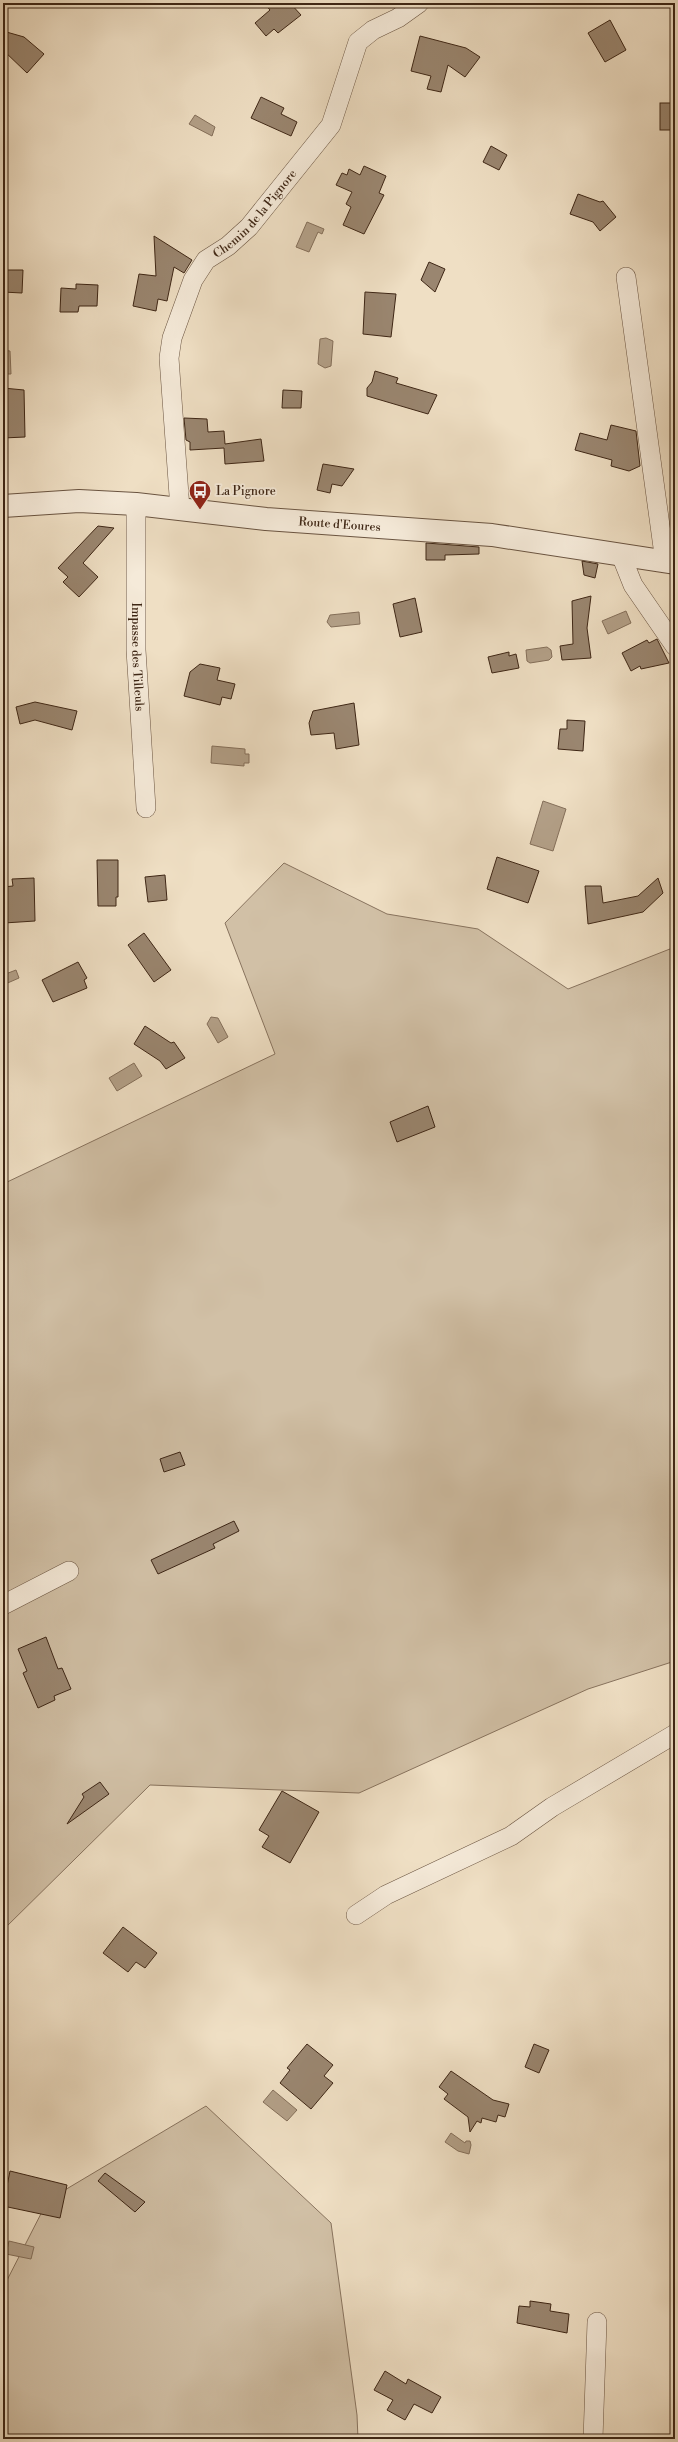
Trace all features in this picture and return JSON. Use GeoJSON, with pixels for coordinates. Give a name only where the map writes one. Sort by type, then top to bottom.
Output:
{"type":"FeatureCollection","features":[{"type":"Feature","properties":{"kind":"street","name":"Chemin de la Pignore"},"geometry":{"type":"LineString","coordinates":[[180,509],[169,358],[172,338],[193,280],[206,260],[228,246],[249,227],[331,125],[358,42],[373,30],[398,18],[419,3]]}},
{"type":"Feature","properties":{"kind":"street"},"geometry":{"type":"LineString","coordinates":[[626,277],[670,563]]}},
{"type":"Feature","properties":{"kind":"street","name":"Route d'Eoures"},"geometry":{"type":"LineString","coordinates":[[3,506],[78,501],[136,504],[266,519],[492,535],[670,563]]}},
{"type":"Feature","properties":{"kind":"street","name":"Impasse des Tilleuls"},"geometry":{"type":"LineString","coordinates":[[136,504],[136,650],[146,808]]}},
{"type":"Feature","properties":{"kind":"street"},"geometry":{"type":"LineString","coordinates":[[621,555],[633,585],[675,646]]}},
{"type":"Feature","properties":{"kind":"street"},"geometry":{"type":"LineString","coordinates":[[3,1605],[69,1571]]}},
{"type":"Feature","properties":{"kind":"street"},"geometry":{"type":"LineString","coordinates":[[356,1915],[386,1895],[511,1836],[552,1807],[675,1734]]}},
{"type":"Feature","properties":{"kind":"street"},"geometry":{"type":"LineString","coordinates":[[593,2439],[597,2322]]}},
{"type":"Feature","properties":{"kind":"shaded area"},"geometry":{"type":"Polygon","coordinates":[[[195,115],[215,127],[212,136],[189,124],[195,115]]]}},
{"type":"Feature","properties":{"kind":"shaded area"},"geometry":{"type":"Polygon","coordinates":[[[307,222],[324,229],[322,234],[318,232],[309,252],[296,247],[307,222]]]}},
{"type":"Feature","properties":{"kind":"shaded area"},"geometry":{"type":"Polygon","coordinates":[[[326,338],[333,341],[331,366],[325,368],[318,364],[320,339],[326,338]]]}},
{"type":"Feature","properties":{"kind":"shaded area"},"geometry":{"type":"Polygon","coordinates":[[[3,350],[10,351],[11,374],[3,374],[3,350]]]}},
{"type":"Feature","properties":{"kind":"shaded area"},"geometry":{"type":"Polygon","coordinates":[[[626,611],[631,623],[608,634],[602,621],[626,611]]]}},
{"type":"Feature","properties":{"kind":"shaded area"},"geometry":{"type":"Polygon","coordinates":[[[359,612],[360,624],[331,627],[327,622],[330,615],[359,612]]]}},
{"type":"Feature","properties":{"kind":"shaded area"},"geometry":{"type":"Polygon","coordinates":[[[547,647],[551,650],[552,657],[549,660],[530,663],[527,661],[526,650],[547,647]]]}},
{"type":"Feature","properties":{"kind":"shaded area"},"geometry":{"type":"Polygon","coordinates":[[[212,746],[245,749],[245,754],[249,754],[249,763],[244,763],[244,766],[211,763],[212,746]]]}},
{"type":"Feature","properties":{"kind":"shaded area"},"geometry":{"type":"Polygon","coordinates":[[[543,801],[566,809],[553,851],[530,844],[543,801]]]}},
{"type":"Feature","properties":{"kind":"shaded area"},"geometry":{"type":"Polygon","coordinates":[[[284,863],[387,914],[478,929],[568,989],[675,947],[675,1661],[588,1689],[359,1793],[150,1785],[3,1930],[3,1184],[275,1054],[225,923],[284,863]]]}},
{"type":"Feature","properties":{"kind":"shaded area"},"geometry":{"type":"Polygon","coordinates":[[[16,970],[19,978],[3,985],[3,975],[16,970]]]}},
{"type":"Feature","properties":{"kind":"shaded area"},"geometry":{"type":"Polygon","coordinates":[[[211,1017],[218,1018],[228,1037],[218,1043],[207,1024],[211,1017]]]}},
{"type":"Feature","properties":{"kind":"shaded area"},"geometry":{"type":"Polygon","coordinates":[[[134,1063],[142,1076],[117,1091],[109,1078],[134,1063]]]}},
{"type":"Feature","properties":{"kind":"shaded area"},"geometry":{"type":"Polygon","coordinates":[[[273,2090],[297,2110],[287,2121],[263,2102],[273,2090]]]}},
{"type":"Feature","properties":{"kind":"shaded area"},"geometry":{"type":"Polygon","coordinates":[[[206,2106],[331,2223],[357,2415],[358,2439],[3,2439],[3,2288],[48,2200],[206,2106]]]}},
{"type":"Feature","properties":{"kind":"shaded area"},"geometry":{"type":"Polygon","coordinates":[[[451,2133],[465,2143],[466,2141],[470,2141],[471,2145],[469,2154],[458,2151],[445,2142],[451,2133]]]}},
{"type":"Feature","properties":{"kind":"shaded area"},"geometry":{"type":"Polygon","coordinates":[[[9,2241],[34,2247],[31,2259],[6,2254],[9,2241]]]}},
{"type":"Feature","properties":{"kind":"building"},"geometry":{"type":"Polygon","coordinates":[[[264,3],[290,3],[301,15],[278,33],[274,29],[266,36],[255,23],[270,10],[264,3]]]}},
{"type":"Feature","properties":{"kind":"building"},"geometry":{"type":"Polygon","coordinates":[[[610,20],[626,50],[605,62],[588,33],[610,20]]]}},
{"type":"Feature","properties":{"kind":"building"},"geometry":{"type":"Polygon","coordinates":[[[3,31],[24,37],[44,54],[27,73],[3,50],[3,31]]]}},
{"type":"Feature","properties":{"kind":"building"},"geometry":{"type":"Polygon","coordinates":[[[420,36],[466,48],[480,57],[465,77],[448,65],[441,92],[427,89],[431,76],[411,71],[420,36]]]}},
{"type":"Feature","properties":{"kind":"building"},"geometry":{"type":"Polygon","coordinates":[[[261,97],[284,108],[281,114],[297,122],[291,136],[251,118],[261,97]]]}},
{"type":"Feature","properties":{"kind":"building"},"geometry":{"type":"Polygon","coordinates":[[[660,103],[675,103],[675,130],[660,130],[660,103]]]}},
{"type":"Feature","properties":{"kind":"building"},"geometry":{"type":"Polygon","coordinates":[[[491,146],[507,155],[499,170],[483,162],[491,146]]]}},
{"type":"Feature","properties":{"kind":"building"},"geometry":{"type":"Polygon","coordinates":[[[364,166],[386,176],[379,193],[384,195],[364,234],[343,225],[351,207],[346,204],[352,192],[336,185],[342,173],[347,175],[349,169],[360,175],[364,166]]]}},
{"type":"Feature","properties":{"kind":"building"},"geometry":{"type":"Polygon","coordinates":[[[578,194],[600,202],[603,201],[616,217],[600,231],[593,222],[570,214],[578,194]]]}},
{"type":"Feature","properties":{"kind":"building"},"geometry":{"type":"Polygon","coordinates":[[[154,236],[192,260],[184,273],[174,267],[167,301],[158,299],[156,311],[133,306],[139,274],[156,276],[154,236]]]}},
{"type":"Feature","properties":{"kind":"building"},"geometry":{"type":"Polygon","coordinates":[[[429,262],[445,269],[435,292],[421,280],[429,262]]]}},
{"type":"Feature","properties":{"kind":"building"},"geometry":{"type":"Polygon","coordinates":[[[3,270],[23,270],[22,293],[3,292],[3,270]]]}},
{"type":"Feature","properties":{"kind":"building"},"geometry":{"type":"Polygon","coordinates":[[[76,284],[98,285],[97,306],[79,306],[78,312],[60,312],[61,288],[76,289],[76,284]]]}},
{"type":"Feature","properties":{"kind":"building"},"geometry":{"type":"Polygon","coordinates":[[[365,292],[396,294],[391,337],[363,334],[365,292]]]}},
{"type":"Feature","properties":{"kind":"building"},"geometry":{"type":"Polygon","coordinates":[[[375,371],[398,378],[396,383],[437,395],[428,414],[367,396],[367,388],[372,382],[375,371]]]}},
{"type":"Feature","properties":{"kind":"building"},"geometry":{"type":"Polygon","coordinates":[[[3,388],[24,390],[25,437],[3,438],[3,388]]]}},
{"type":"Feature","properties":{"kind":"building"},"geometry":{"type":"Polygon","coordinates":[[[283,390],[302,391],[301,408],[282,408],[283,390]]]}},
{"type":"Feature","properties":{"kind":"building"},"geometry":{"type":"Polygon","coordinates":[[[184,418],[207,419],[208,432],[224,431],[225,444],[261,439],[264,461],[225,464],[224,448],[190,450],[190,442],[186,440],[184,418]]]}},
{"type":"Feature","properties":{"kind":"building"},"geometry":{"type":"Polygon","coordinates":[[[611,425],[636,431],[640,466],[629,471],[611,466],[612,460],[575,450],[580,433],[607,440],[611,425]]]}},
{"type":"Feature","properties":{"kind":"building"},"geometry":{"type":"Polygon","coordinates":[[[323,464],[354,469],[342,486],[332,484],[330,493],[317,490],[323,464]]]}},
{"type":"Feature","properties":{"kind":"building"},"geometry":{"type":"Polygon","coordinates":[[[98,526],[114,528],[83,563],[98,577],[79,597],[63,582],[68,577],[58,568],[98,526]]]}},
{"type":"Feature","properties":{"kind":"building"},"geometry":{"type":"Polygon","coordinates":[[[426,543],[479,547],[479,554],[445,555],[445,560],[426,560],[426,543]]]}},
{"type":"Feature","properties":{"kind":"building"},"geometry":{"type":"Polygon","coordinates":[[[582,561],[598,564],[595,578],[584,575],[582,561]]]}},
{"type":"Feature","properties":{"kind":"building"},"geometry":{"type":"Polygon","coordinates":[[[591,596],[587,628],[591,658],[562,660],[560,646],[573,644],[572,601],[591,596]]]}},
{"type":"Feature","properties":{"kind":"building"},"geometry":{"type":"Polygon","coordinates":[[[415,598],[422,632],[400,637],[393,604],[415,598]]]}},
{"type":"Feature","properties":{"kind":"building"},"geometry":{"type":"Polygon","coordinates":[[[657,639],[669,663],[641,669],[640,666],[631,671],[622,653],[647,640],[649,643],[657,639]]]}},
{"type":"Feature","properties":{"kind":"building"},"geometry":{"type":"Polygon","coordinates":[[[509,652],[509,656],[516,654],[519,668],[492,673],[488,657],[509,652]]]}},
{"type":"Feature","properties":{"kind":"building"},"geometry":{"type":"Polygon","coordinates":[[[200,664],[220,668],[217,680],[235,684],[231,699],[222,697],[220,705],[184,696],[190,672],[200,664]]]}},
{"type":"Feature","properties":{"kind":"building"},"geometry":{"type":"Polygon","coordinates":[[[35,702],[77,711],[72,730],[35,720],[20,724],[16,707],[35,702]]]}},
{"type":"Feature","properties":{"kind":"building"},"geometry":{"type":"Polygon","coordinates":[[[354,703],[359,745],[336,749],[334,733],[311,735],[309,723],[313,711],[354,703]]]}},
{"type":"Feature","properties":{"kind":"building"},"geometry":{"type":"Polygon","coordinates":[[[567,720],[585,721],[583,751],[558,749],[560,729],[567,729],[567,720]]]}},
{"type":"Feature","properties":{"kind":"building"},"geometry":{"type":"Polygon","coordinates":[[[497,857],[539,871],[528,903],[487,889],[497,857]]]}},
{"type":"Feature","properties":{"kind":"building"},"geometry":{"type":"Polygon","coordinates":[[[97,860],[118,860],[118,897],[116,897],[116,906],[98,906],[97,860]]]}},
{"type":"Feature","properties":{"kind":"building"},"geometry":{"type":"Polygon","coordinates":[[[165,875],[167,900],[148,902],[145,877],[165,875]]]}},
{"type":"Feature","properties":{"kind":"building"},"geometry":{"type":"Polygon","coordinates":[[[34,878],[35,921],[4,923],[3,887],[13,886],[12,879],[34,878]]]}},
{"type":"Feature","properties":{"kind":"building"},"geometry":{"type":"Polygon","coordinates":[[[658,878],[663,893],[643,912],[588,924],[585,886],[601,886],[603,903],[638,896],[658,878]]]}},
{"type":"Feature","properties":{"kind":"building"},"geometry":{"type":"Polygon","coordinates":[[[144,933],[171,970],[154,982],[128,945],[144,933]]]}},
{"type":"Feature","properties":{"kind":"building"},"geometry":{"type":"Polygon","coordinates":[[[78,962],[87,978],[84,980],[87,988],[53,1002],[42,980],[78,962]]]}},
{"type":"Feature","properties":{"kind":"building"},"geometry":{"type":"Polygon","coordinates":[[[145,1026],[171,1043],[174,1042],[185,1058],[166,1069],[160,1061],[134,1044],[145,1026]]]}},
{"type":"Feature","properties":{"kind":"building"},"geometry":{"type":"Polygon","coordinates":[[[428,1106],[435,1127],[397,1142],[390,1122],[428,1106]]]}},
{"type":"Feature","properties":{"kind":"building"},"geometry":{"type":"Polygon","coordinates":[[[180,1452],[185,1465],[164,1472],[160,1459],[180,1452]]]}},
{"type":"Feature","properties":{"kind":"building"},"geometry":{"type":"Polygon","coordinates":[[[234,1521],[239,1531],[213,1544],[215,1548],[158,1574],[151,1560],[234,1521]]]}},
{"type":"Feature","properties":{"kind":"building"},"geometry":{"type":"Polygon","coordinates":[[[46,1637],[58,1669],[62,1668],[71,1689],[54,1696],[55,1700],[38,1708],[23,1673],[27,1671],[18,1649],[46,1637]]]}},
{"type":"Feature","properties":{"kind":"building"},"geometry":{"type":"Polygon","coordinates":[[[100,1782],[109,1794],[67,1824],[84,1797],[82,1794],[100,1782]]]}},
{"type":"Feature","properties":{"kind":"building"},"geometry":{"type":"Polygon","coordinates":[[[282,1791],[319,1812],[290,1863],[262,1847],[269,1836],[259,1830],[282,1791]]]}},
{"type":"Feature","properties":{"kind":"building"},"geometry":{"type":"Polygon","coordinates":[[[123,1927],[157,1953],[145,1968],[136,1962],[128,1972],[103,1953],[123,1927]]]}},
{"type":"Feature","properties":{"kind":"building"},"geometry":{"type":"Polygon","coordinates":[[[307,2044],[333,2065],[324,2076],[333,2083],[311,2109],[280,2083],[290,2070],[287,2068],[307,2044]]]}},
{"type":"Feature","properties":{"kind":"building"},"geometry":{"type":"Polygon","coordinates":[[[534,2044],[549,2050],[539,2073],[525,2067],[534,2044]]]}},
{"type":"Feature","properties":{"kind":"building"},"geometry":{"type":"Polygon","coordinates":[[[451,2071],[493,2100],[509,2104],[505,2117],[498,2115],[496,2122],[482,2118],[481,2123],[477,2121],[470,2132],[468,2117],[444,2099],[448,2094],[439,2087],[451,2071]]]}},
{"type":"Feature","properties":{"kind":"building"},"geometry":{"type":"Polygon","coordinates":[[[10,2171],[67,2185],[60,2218],[3,2206],[10,2171]]]}},
{"type":"Feature","properties":{"kind":"building"},"geometry":{"type":"Polygon","coordinates":[[[105,2173],[145,2202],[135,2212],[98,2181],[105,2173]]]}},
{"type":"Feature","properties":{"kind":"building"},"geometry":{"type":"Polygon","coordinates":[[[530,2301],[551,2304],[550,2311],[569,2314],[567,2333],[517,2323],[519,2306],[530,2307],[530,2301]]]}},
{"type":"Feature","properties":{"kind":"building"},"geometry":{"type":"Polygon","coordinates":[[[385,2371],[406,2384],[408,2379],[441,2397],[432,2413],[414,2404],[405,2420],[387,2410],[393,2400],[374,2390],[385,2371]]]}},
{"type":"Feature","properties":{"kind":"place","name":"La Pignore"},"geometry":{"type":"Point","coordinates":[200,510]}}]}
